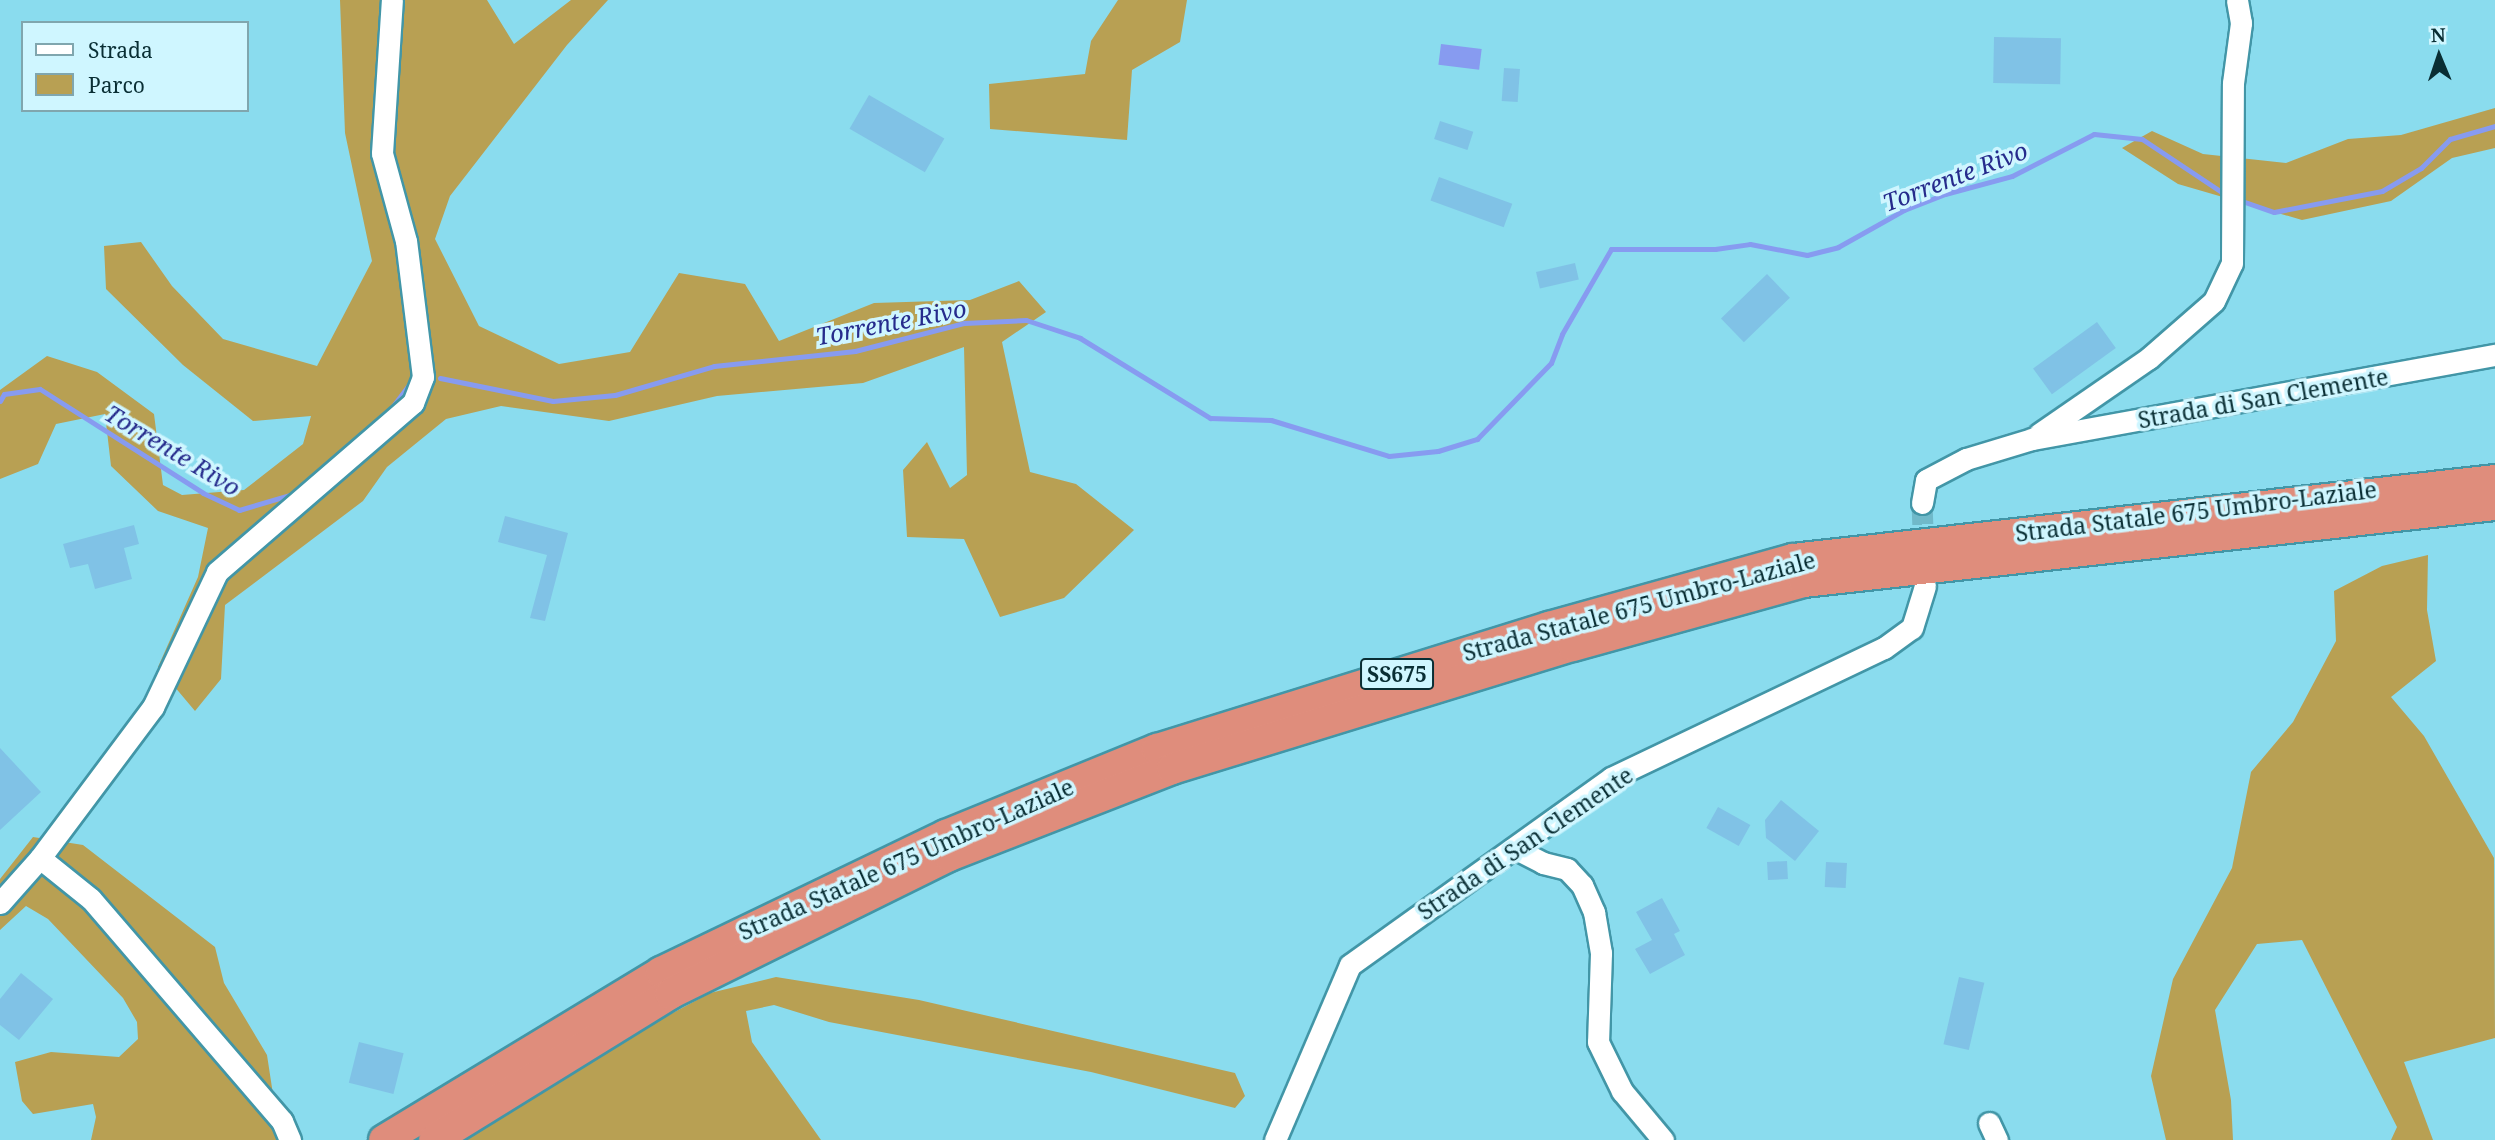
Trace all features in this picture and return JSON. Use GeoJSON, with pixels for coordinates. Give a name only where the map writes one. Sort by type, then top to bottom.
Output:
{"type":"FeatureCollection","features":[{"type":"Feature","properties":{"kind":"highway","name":"Strada Statale 675 Umbro-Laziale"},"geometry":{"type":"LineString","coordinates":[[384,1140],[660,972],[946,835],[1157,749],[1549,627],[1793,559],[2495,480]]}},
{"type":"Feature","properties":{"kind":"highway","name":"Strada Statale 675 Umbro-Laziale"},"geometry":{"type":"LineString","coordinates":[[434,1140],[670,994],[937,862],[1224,753],[1573,646],[1804,582],[2495,505]]}},
{"type":"Feature","properties":{"kind":"street"},"geometry":{"type":"LineString","coordinates":[[0,903],[40,858],[153,707],[217,572],[413,402],[423,377],[405,241],[382,153],[391,0]]}},
{"type":"Feature","properties":{"kind":"street","name":"Strada di San Clemente"},"geometry":{"type":"LineString","coordinates":[[2032,439],[2149,358],[2214,301],[2232,263],[2233,83],[2241,23],[2237,0]]}},
{"type":"Feature","properties":{"kind":"street","name":"Strada di San Clemente"},"geometry":{"type":"LineString","coordinates":[[1922,503],[1926,480],[1966,459],[2032,439],[2495,355]]}},
{"type":"Feature","properties":{"kind":"street","name":"Strada di San Clemente"},"geometry":{"type":"LineString","coordinates":[[1275,1140],[1350,965],[1611,778],[1884,648],[1912,628],[1925,586]]}},
{"type":"Feature","properties":{"kind":"street"},"geometry":{"type":"LineString","coordinates":[[1514,848],[1543,863],[1567,869],[1582,885],[1594,912],[1601,953],[1598,1042],[1622,1091],[1663,1140]]}},
{"type":"Feature","properties":{"kind":"street"},"geometry":{"type":"LineString","coordinates":[[40,858],[92,899],[282,1121],[290,1140]]}},
{"type":"Feature","properties":{"kind":"green space"},"geometry":{"type":"Polygon","coordinates":[[[340,0],[487,0],[514,44],[571,0],[608,0],[567,45],[450,196],[435,239],[479,326],[559,364],[630,352],[679,273],[745,284],[779,341],[874,303],[970,300],[1019,281],[1046,312],[1002,342],[1030,472],[1076,484],[1134,530],[1064,598],[1000,617],[964,539],[907,537],[903,470],[927,442],[950,488],[967,475],[964,347],[863,383],[717,396],[609,421],[501,406],[446,419],[387,467],[363,501],[225,605],[221,679],[195,711],[158,667],[198,577],[208,528],[158,511],[111,466],[105,414],[56,424],[38,464],[0,479],[0,390],[47,356],[97,372],[154,414],[163,485],[182,495],[244,490],[303,444],[311,416],[253,421],[183,365],[106,289],[104,246],[141,242],[172,286],[223,339],[317,366],[372,261],[345,133],[340,0]]]}},
{"type":"Feature","properties":{"kind":"green space"},"geometry":{"type":"Polygon","coordinates":[[[1118,0],[1187,0],[1180,42],[1132,70],[1127,140],[990,129],[989,84],[1085,74],[1091,41],[1118,0]]]}},
{"type":"Feature","properties":{"kind":"green space"},"geometry":{"type":"Polygon","coordinates":[[[2495,108],[2495,148],[2452,158],[2391,201],[2302,220],[2178,184],[2122,148],[2152,131],[2203,154],[2286,163],[2348,139],[2401,135],[2495,108]]]}},
{"type":"Feature","properties":{"kind":"green space"},"geometry":{"type":"Polygon","coordinates":[[[2428,555],[2427,610],[2436,661],[2391,697],[2424,736],[2494,858],[2495,1038],[2404,1062],[2433,1140],[2391,1140],[2397,1127],[2302,940],[2257,944],[2215,1010],[2231,1100],[2233,1140],[2166,1140],[2151,1076],[2173,979],[2232,868],[2251,772],[2293,722],[2336,641],[2334,591],[2382,566],[2428,555]]]}},
{"type":"Feature","properties":{"kind":"green space"},"geometry":{"type":"Polygon","coordinates":[[[33,837],[83,845],[215,947],[224,983],[267,1055],[280,1140],[91,1140],[96,1117],[93,1104],[33,1114],[22,1101],[15,1062],[51,1052],[119,1057],[138,1039],[137,1022],[123,998],[48,919],[26,906],[0,930],[0,879],[33,837]]]}},
{"type":"Feature","properties":{"kind":"green space"},"geometry":{"type":"Polygon","coordinates":[[[776,977],[919,1000],[1235,1073],[1245,1096],[1235,1108],[1091,1072],[829,1022],[774,1005],[746,1011],[752,1042],[821,1140],[462,1140],[585,1060],[710,993],[776,977]]]}},
{"type":"Feature","properties":{"kind":"water"},"geometry":{"type":"Polygon","coordinates":[[[1441,44],[1482,49],[1479,70],[1438,65],[1441,44]]]}},
{"type":"Feature","properties":{"kind":"building"},"geometry":{"type":"Polygon","coordinates":[[[1994,37],[2061,38],[2060,84],[1993,83],[1994,37]]]}},
{"type":"Feature","properties":{"kind":"building"},"geometry":{"type":"Polygon","coordinates":[[[1504,68],[1520,69],[1518,102],[1502,101],[1504,68]]]}},
{"type":"Feature","properties":{"kind":"building"},"geometry":{"type":"Polygon","coordinates":[[[869,95],[944,138],[925,172],[850,129],[869,95]]]}},
{"type":"Feature","properties":{"kind":"building"},"geometry":{"type":"Polygon","coordinates":[[[1440,121],[1473,132],[1467,150],[1434,139],[1440,121]]]}},
{"type":"Feature","properties":{"kind":"building"},"geometry":{"type":"Polygon","coordinates":[[[1439,177],[1512,204],[1504,227],[1430,200],[1439,177]]]}},
{"type":"Feature","properties":{"kind":"building"},"geometry":{"type":"Polygon","coordinates":[[[1575,263],[1579,280],[1540,289],[1536,272],[1575,263]]]}},
{"type":"Feature","properties":{"kind":"building"},"geometry":{"type":"Polygon","coordinates":[[[1767,274],[1790,298],[1744,342],[1721,318],[1767,274]]]}},
{"type":"Feature","properties":{"kind":"building"},"geometry":{"type":"Polygon","coordinates":[[[2097,322],[2116,348],[2052,394],[2033,368],[2097,322]]]}},
{"type":"Feature","properties":{"kind":"building"},"geometry":{"type":"Polygon","coordinates":[[[505,516],[568,533],[545,621],[530,618],[547,555],[498,542],[505,516]]]}},
{"type":"Feature","properties":{"kind":"building"},"geometry":{"type":"Polygon","coordinates":[[[134,525],[139,544],[124,548],[132,579],[95,589],[88,564],[70,568],[63,544],[134,525]]]}},
{"type":"Feature","properties":{"kind":"building"},"geometry":{"type":"Polygon","coordinates":[[[0,748],[41,792],[0,830],[0,748]]]}},
{"type":"Feature","properties":{"kind":"building"},"geometry":{"type":"Polygon","coordinates":[[[1781,800],[1819,831],[1795,861],[1766,838],[1765,820],[1781,800]]]}},
{"type":"Feature","properties":{"kind":"building"},"geometry":{"type":"Polygon","coordinates":[[[1718,807],[1750,825],[1739,846],[1706,828],[1718,807]]]}},
{"type":"Feature","properties":{"kind":"building"},"geometry":{"type":"Polygon","coordinates":[[[1787,861],[1788,879],[1768,880],[1767,862],[1787,861]]]}},
{"type":"Feature","properties":{"kind":"building"},"geometry":{"type":"Polygon","coordinates":[[[1826,862],[1847,863],[1846,888],[1825,887],[1826,862]]]}},
{"type":"Feature","properties":{"kind":"building"},"geometry":{"type":"Polygon","coordinates":[[[1662,898],[1680,931],[1674,934],[1685,955],[1650,974],[1635,949],[1652,940],[1636,912],[1662,898]]]}},
{"type":"Feature","properties":{"kind":"building"},"geometry":{"type":"Polygon","coordinates":[[[21,973],[53,999],[19,1040],[0,1025],[0,999],[21,973]]]}},
{"type":"Feature","properties":{"kind":"building"},"geometry":{"type":"Polygon","coordinates":[[[1959,977],[1984,983],[1969,1050],[1943,1044],[1959,977]]]}},
{"type":"Feature","properties":{"kind":"building"},"geometry":{"type":"Polygon","coordinates":[[[359,1042],[404,1053],[393,1094],[349,1083],[359,1042]]]}},
{"type":"Feature","properties":{"kind":"waterway","name":"Torrente Rivo"},"geometry":{"type":"LineString","coordinates":[[2239,200],[2274,212],[2382,191],[2421,168],[2450,139],[2495,126]]}},
{"type":"Feature","properties":{"kind":"waterway","name":"Torrente Rivo"},"geometry":{"type":"LineString","coordinates":[[440,378],[553,401],[615,395],[714,366],[855,351],[964,323],[1026,320],[1080,338],[1210,418],[1271,420],[1389,456],[1438,451],[1477,439],[1551,363],[1562,334],[1611,249],[1715,249],[1750,244],[1807,255],[1838,247],[1904,210],[1945,194],[2012,176],[2094,134],[2142,139],[2226,195]]}},
{"type":"Feature","properties":{"kind":"waterway","name":"Torrente Rivo"},"geometry":{"type":"LineString","coordinates":[[390,410],[413,379]]}},
{"type":"Feature","properties":{"kind":"waterway","name":"Torrente Rivo"},"geometry":{"type":"LineString","coordinates":[[0,401],[4,394],[40,389],[203,493],[239,510],[293,494]]}},
{"type":"Feature","properties":{"kind":"tunnel"},"geometry":{"type":"LineString","coordinates":[[1922,503],[1924,556]]}}]}
